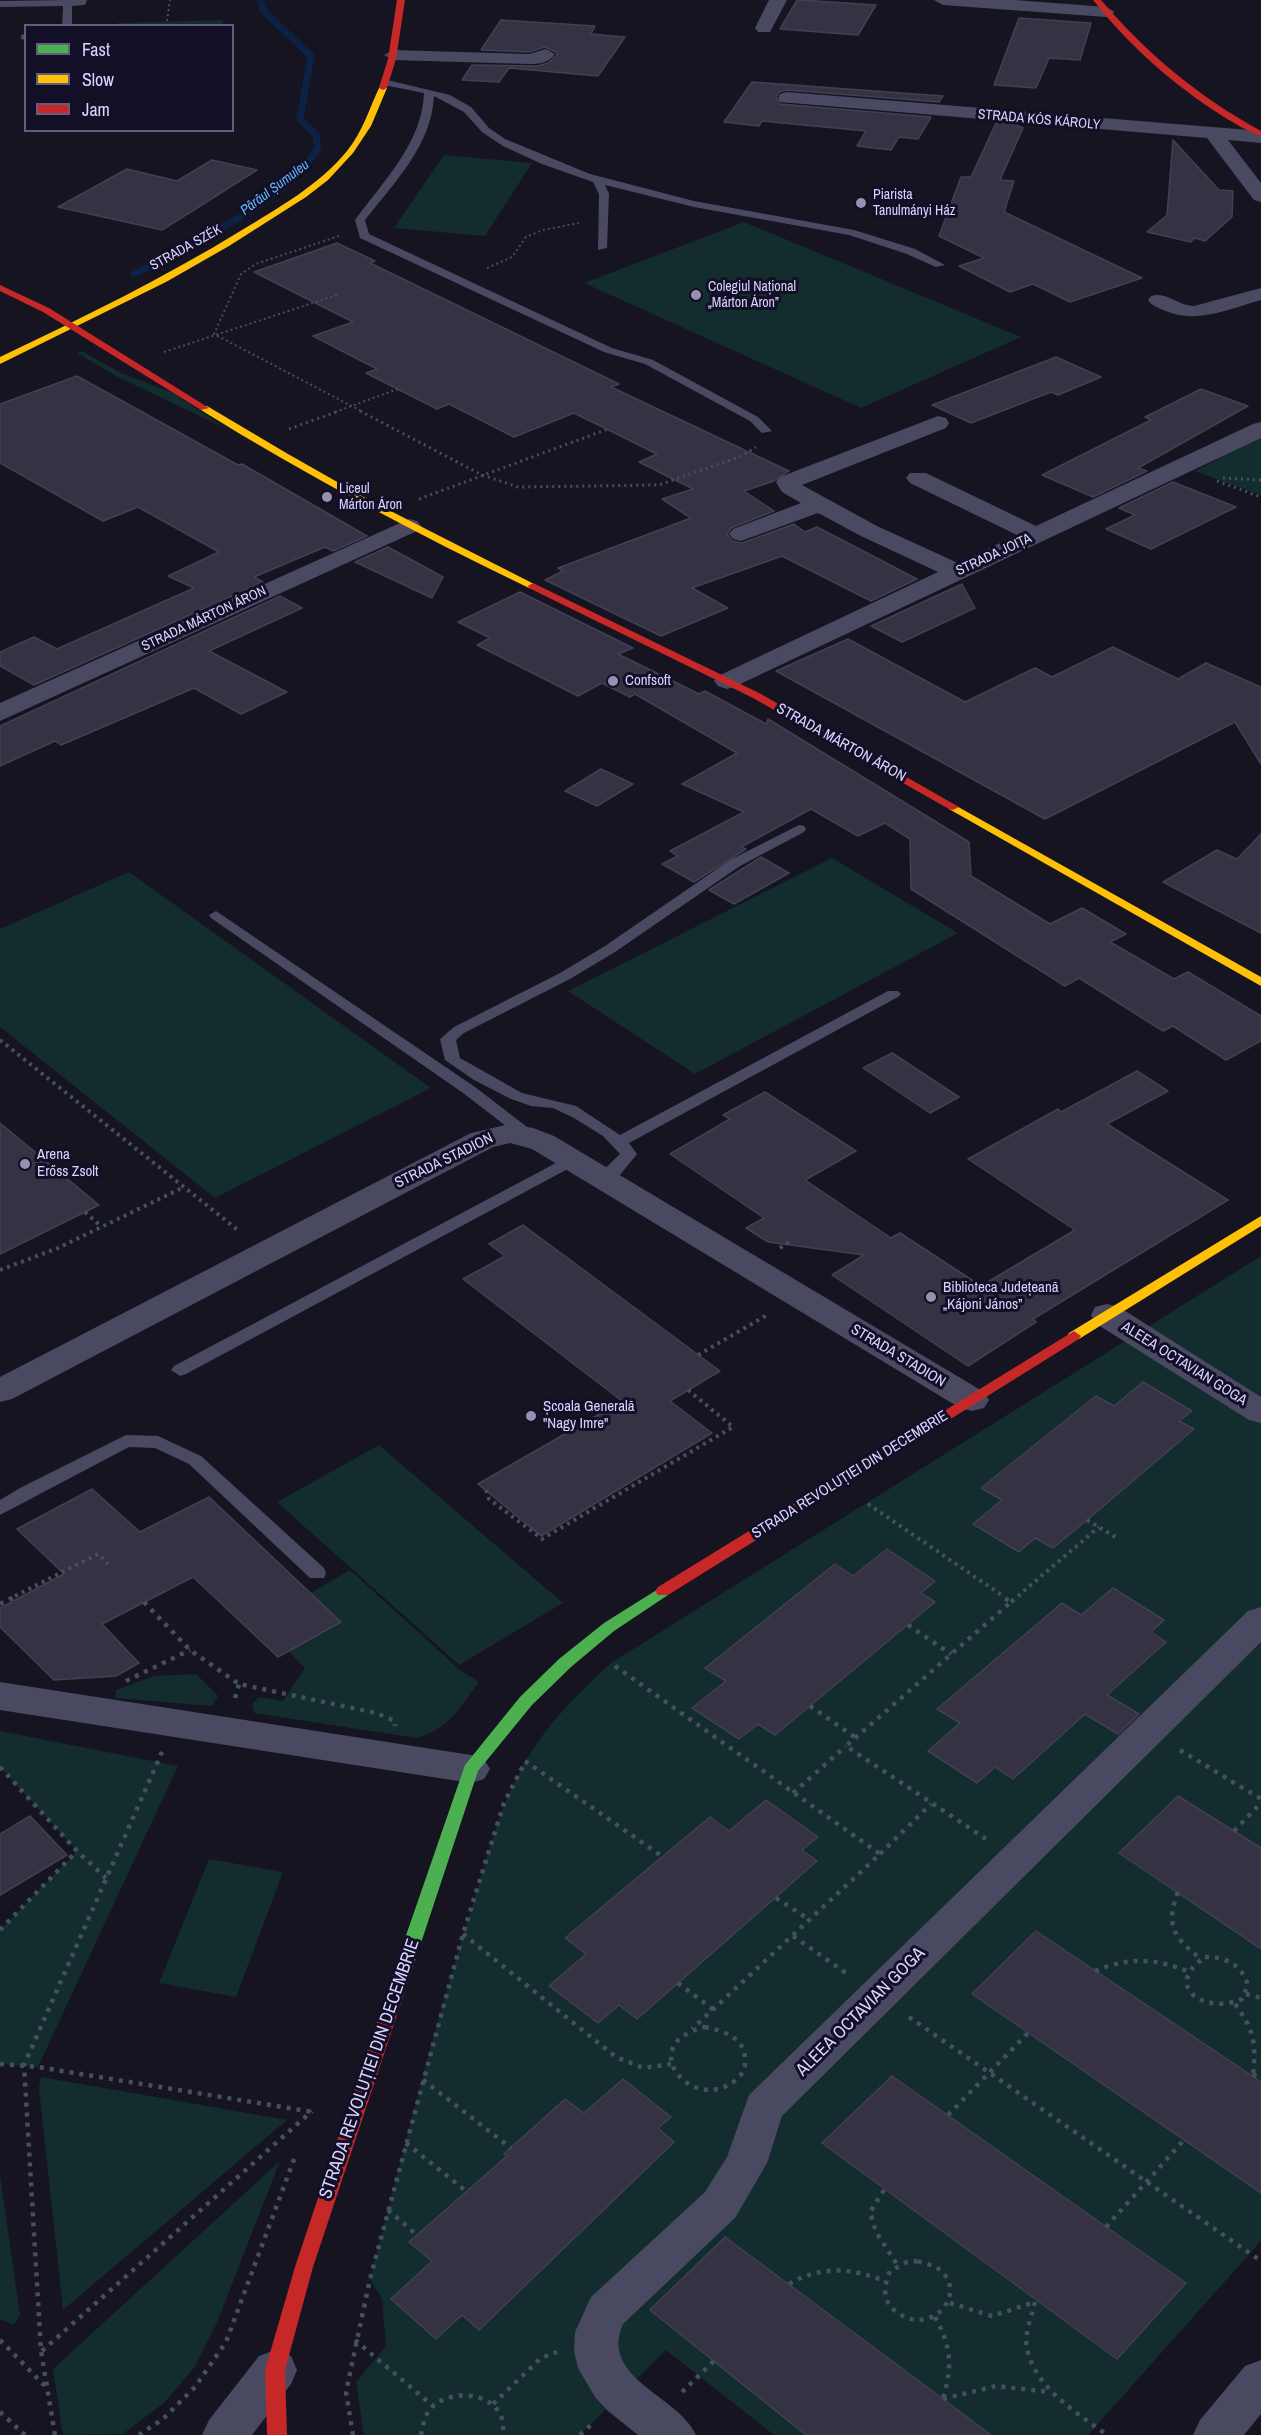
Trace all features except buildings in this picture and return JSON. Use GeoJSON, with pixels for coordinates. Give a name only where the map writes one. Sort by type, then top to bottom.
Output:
{"type":"FeatureCollection","features":[{"type":"Feature","properties":{"kind":"street","name":"STRADA SZÉK"},"geometry":{"type":"LineString","coordinates":[[0,361],[52,342],[71,327],[202,259],[298,199],[330,173],[351,152],[375,112],[387,83],[401,0]]}},
{"type":"Feature","properties":{"kind":"street"},"geometry":{"type":"LineString","coordinates":[[764,28],[778,0]]}},
{"type":"Feature","properties":{"kind":"street"},"geometry":{"type":"LineString","coordinates":[[943,0],[1102,6],[1166,76],[1210,106],[1261,136]]}},
{"type":"Feature","properties":{"kind":"street"},"geometry":{"type":"LineString","coordinates":[[393,55],[529,59],[540,58],[546,54]]}},
{"type":"Feature","properties":{"kind":"street","name":"STRADA KÓS KÁROLY"},"geometry":{"type":"LineString","coordinates":[[787,98],[1214,135],[1261,136]]}},
{"type":"Feature","properties":{"kind":"street"},"geometry":{"type":"LineString","coordinates":[[1214,135],[1261,196]]}},
{"type":"Feature","properties":{"kind":"street","name":"STRADA MÁRTON ÁRON"},"geometry":{"type":"LineString","coordinates":[[0,288],[45,310],[269,449],[409,526],[727,681],[848,746],[1261,982]]}},
{"type":"Feature","properties":{"kind":"street"},"geometry":{"type":"LineString","coordinates":[[1158,300],[1184,312],[1195,312],[1261,294]]}},
{"type":"Feature","properties":{"kind":"street"},"geometry":{"type":"LineString","coordinates":[[31,327],[52,342]]}},
{"type":"Feature","properties":{"kind":"street"},"geometry":{"type":"LineString","coordinates":[[938,423],[908,437],[789,482],[790,487],[869,531],[958,572]]}},
{"type":"Feature","properties":{"kind":"street","name":"STRADA MÁRTON ÁRON"},"geometry":{"type":"LineString","coordinates":[[210,429],[269,449]]}},
{"type":"Feature","properties":{"kind":"street","name":"STRADA JOIȚA"},"geometry":{"type":"LineString","coordinates":[[727,681],[1261,429]]}},
{"type":"Feature","properties":{"kind":"street"},"geometry":{"type":"LineString","coordinates":[[918,478],[1035,535]]}},
{"type":"Feature","properties":{"kind":"street"},"geometry":{"type":"LineString","coordinates":[[741,534],[820,504]]}},
{"type":"Feature","properties":{"kind":"street","name":"STRADA MÁRTON ÁRON"},"geometry":{"type":"LineString","coordinates":[[6,705],[409,526]]}},
{"type":"Feature","properties":{"kind":"street","name":"STRADA STADION"},"geometry":{"type":"LineString","coordinates":[[0,1391],[482,1140],[502,1133],[525,1133],[972,1400]]}},
{"type":"Feature","properties":{"kind":"street","name":"STRADA REVOLUȚIEI DIN DECEMBRIE"},"geometry":{"type":"LineString","coordinates":[[277,2435],[275,2370],[304,2267],[471,1769],[529,1696],[591,1638],[1261,1220]]}},
{"type":"Feature","properties":{"kind":"street","name":"ALEEA OCTAVIAN GOGA"},"geometry":{"type":"LineString","coordinates":[[1107,1315],[1261,1412]]}},
{"type":"Feature","properties":{"kind":"street","name":"ALEEA OCTAVIAN GOGA"},"geometry":{"type":"LineString","coordinates":[[595,2337],[607,2311],[720,2205],[746,2163],[764,2107],[1261,1620]]}},
{"type":"Feature","properties":{"kind":"street"},"geometry":{"type":"LineString","coordinates":[[0,1696],[471,1769]]}},
{"type":"Feature","properties":{"kind":"street"},"geometry":{"type":"LineString","coordinates":[[595,2337],[594,2350],[603,2375],[614,2388],[673,2435]]}},
{"type":"Feature","properties":{"kind":"street","name":"STRADA REVOLUȚIEI DIN DECEMBRIE"},"geometry":{"type":"LineString","coordinates":[[225,2435],[275,2370]]}},
{"type":"Feature","properties":{"kind":"street"},"geometry":{"type":"LineString","coordinates":[[1216,2435],[1261,2380]]}},
{"type":"Feature","properties":{"kind":"lane"},"geometry":{"type":"LineString","coordinates":[[0,4],[82,3],[82,0]]}},
{"type":"Feature","properties":{"kind":"lane"},"geometry":{"type":"LineString","coordinates":[[67,24],[69,3]]}},
{"type":"Feature","properties":{"kind":"lane"},"geometry":{"type":"LineString","coordinates":[[387,83],[415,87],[453,100],[467,109],[489,133],[504,143],[597,179],[694,204],[819,225],[910,249],[940,265]]}},
{"type":"Feature","properties":{"kind":"lane"},"geometry":{"type":"LineString","coordinates":[[429,93],[430,107],[420,136],[360,220],[364,236],[608,350],[649,362],[754,419],[766,431]]}},
{"type":"Feature","properties":{"kind":"lane"},"geometry":{"type":"LineString","coordinates":[[597,179],[604,194],[602,248]]}},
{"type":"Feature","properties":{"kind":"lane"},"geometry":{"type":"LineString","coordinates":[[602,1179],[614,1171],[629,1154],[621,1141],[561,1105],[524,1099],[482,1078],[453,1059],[448,1039],[459,1030],[565,976],[610,949],[735,863],[799,829]]}},
{"type":"Feature","properties":{"kind":"lane"},"geometry":{"type":"LineString","coordinates":[[216,915],[381,1028],[525,1133]]}},
{"type":"Feature","properties":{"kind":"lane"},"geometry":{"type":"LineString","coordinates":[[621,1141],[893,994]]}},
{"type":"Feature","properties":{"kind":"lane"},"geometry":{"type":"LineString","coordinates":[[180,1370],[571,1160]]}},
{"type":"Feature","properties":{"kind":"lane"},"geometry":{"type":"LineString","coordinates":[[0,1509],[26,1492],[126,1441],[158,1442],[195,1460],[317,1573]]}},
{"type":"Feature","properties":{"kind":"path"},"geometry":{"type":"LineString","coordinates":[[167,21],[170,0]]}},
{"type":"Feature","properties":{"kind":"path"},"geometry":{"type":"LineString","coordinates":[[445,274],[489,268],[512,257],[526,237],[543,230],[603,218]]}},
{"type":"Feature","properties":{"kind":"path"},"geometry":{"type":"LineString","coordinates":[[214,334],[241,274],[256,264],[339,236],[364,236]]}},
{"type":"Feature","properties":{"kind":"path"},"geometry":{"type":"LineString","coordinates":[[156,355],[337,295]]}},
{"type":"Feature","properties":{"kind":"path"},"geometry":{"type":"LineString","coordinates":[[214,334],[482,475],[518,487],[659,485],[742,456],[765,441],[766,431]]}},
{"type":"Feature","properties":{"kind":"path"},"geometry":{"type":"LineString","coordinates":[[284,431],[398,389]]}},
{"type":"Feature","properties":{"kind":"path"},"geometry":{"type":"LineString","coordinates":[[415,501],[608,429]]}},
{"type":"Feature","properties":{"kind":"path"},"geometry":{"type":"LineString","coordinates":[[1206,477],[1261,497]]}},
{"type":"Feature","properties":{"kind":"path"},"geometry":{"type":"LineString","coordinates":[[0,1040],[265,1253]]}},
{"type":"Feature","properties":{"kind":"path"},"geometry":{"type":"LineString","coordinates":[[0,1270],[58,1248],[184,1187]]}},
{"type":"Feature","properties":{"kind":"path"},"geometry":{"type":"LineString","coordinates":[[85,1212],[102,1227]]}},
{"type":"Feature","properties":{"kind":"path"},"geometry":{"type":"LineString","coordinates":[[698,1355],[799,1296]]}},
{"type":"Feature","properties":{"kind":"path"},"geometry":{"type":"LineString","coordinates":[[486,1490],[489,1499],[542,1539],[733,1427],[688,1390]]}},
{"type":"Feature","properties":{"kind":"path"},"geometry":{"type":"LineString","coordinates":[[838,1482],[1011,1602]]}},
{"type":"Feature","properties":{"kind":"path"},"geometry":{"type":"LineString","coordinates":[[858,1510],[878,1497]]}},
{"type":"Feature","properties":{"kind":"path"},"geometry":{"type":"LineString","coordinates":[[1087,1520],[1117,1538]]}},
{"type":"Feature","properties":{"kind":"path"},"geometry":{"type":"LineString","coordinates":[[793,1793],[1099,1527]]}},
{"type":"Feature","properties":{"kind":"path"},"geometry":{"type":"LineString","coordinates":[[0,1604],[98,1554],[108,1564]]}},
{"type":"Feature","properties":{"kind":"path"},"geometry":{"type":"LineString","coordinates":[[144,1602],[190,1650],[239,1684],[376,1713],[395,1721],[390,1756]]}},
{"type":"Feature","properties":{"kind":"path"},"geometry":{"type":"LineString","coordinates":[[908,1625],[951,1654]]}},
{"type":"Feature","properties":{"kind":"path"},"geometry":{"type":"LineString","coordinates":[[119,1684],[190,1650]]}},
{"type":"Feature","properties":{"kind":"path"},"geometry":{"type":"LineString","coordinates":[[621,1657],[611,1663],[880,1854]]}},
{"type":"Feature","properties":{"kind":"path"},"geometry":{"type":"LineString","coordinates":[[810,1706],[856,1738]]}},
{"type":"Feature","properties":{"kind":"path"},"geometry":{"type":"LineString","coordinates":[[55,2435],[45,2386],[41,2351],[24,2065],[175,1723]]}},
{"type":"Feature","properties":{"kind":"path"},"geometry":{"type":"LineString","coordinates":[[1149,1731],[1261,1801],[1234,1831]]}},
{"type":"Feature","properties":{"kind":"path"},"geometry":{"type":"LineString","coordinates":[[846,1746],[1016,1858]]}},
{"type":"Feature","properties":{"kind":"path"},"geometry":{"type":"LineString","coordinates":[[353,2435],[346,2391],[355,2340],[388,2210],[463,1934],[504,1803],[529,1755]]}},
{"type":"Feature","properties":{"kind":"path"},"geometry":{"type":"LineString","coordinates":[[525,1761],[663,1857]]}},
{"type":"Feature","properties":{"kind":"path"},"geometry":{"type":"LineString","coordinates":[[0,1767],[77,1851],[106,1878]]}},
{"type":"Feature","properties":{"kind":"path"},"geometry":{"type":"LineString","coordinates":[[692,2030],[718,2028],[727,2031],[741,2042],[747,2060],[740,2078],[730,2085],[705,2090],[692,2087],[682,2080],[671,2064],[673,2047],[677,2040],[714,2010],[932,1804]]}},
{"type":"Feature","properties":{"kind":"path"},"geometry":{"type":"LineString","coordinates":[[0,1930],[77,1851]]}},
{"type":"Feature","properties":{"kind":"path"},"geometry":{"type":"LineString","coordinates":[[1178,1892],[1169,1912],[1174,1933],[1186,1948],[1201,1959]]}},
{"type":"Feature","properties":{"kind":"path"},"geometry":{"type":"LineString","coordinates":[[776,1898],[810,1920]]}},
{"type":"Feature","properties":{"kind":"path"},"geometry":{"type":"LineString","coordinates":[[463,1934],[616,2057],[635,2067],[648,2070],[671,2064]]}},
{"type":"Feature","properties":{"kind":"path"},"geometry":{"type":"LineString","coordinates":[[793,1936],[1261,2261]]}},
{"type":"Feature","properties":{"kind":"path"},"geometry":{"type":"LineString","coordinates":[[1215,1957],[1234,1963],[1246,1977],[1248,1985],[1246,1994],[1235,2004],[1214,2007],[1195,1998],[1185,1982],[1187,1971],[1201,1959],[1215,1957]]}},
{"type":"Feature","properties":{"kind":"path"},"geometry":{"type":"LineString","coordinates":[[1095,1971],[1121,1960],[1140,1958],[1162,1960],[1187,1971]]}},
{"type":"Feature","properties":{"kind":"path"},"geometry":{"type":"LineString","coordinates":[[678,1983],[714,2010]]}},
{"type":"Feature","properties":{"kind":"path"},"geometry":{"type":"LineString","coordinates":[[1246,1994],[1261,1998]]}},
{"type":"Feature","properties":{"kind":"path"},"geometry":{"type":"LineString","coordinates":[[1235,2004],[1252,2026],[1256,2041],[1252,2076],[1261,2071]]}},
{"type":"Feature","properties":{"kind":"path"},"geometry":{"type":"LineString","coordinates":[[948,2115],[1028,2033]]}},
{"type":"Feature","properties":{"kind":"path"},"geometry":{"type":"LineString","coordinates":[[0,2064],[24,2065],[353,2119]]}},
{"type":"Feature","properties":{"kind":"path"},"geometry":{"type":"LineString","coordinates":[[423,2080],[511,2148]]}},
{"type":"Feature","properties":{"kind":"path"},"geometry":{"type":"LineString","coordinates":[[308,2122],[316,2100]]}},
{"type":"Feature","properties":{"kind":"path"},"geometry":{"type":"LineString","coordinates":[[41,2351],[312,2111]]}},
{"type":"Feature","properties":{"kind":"path"},"geometry":{"type":"LineString","coordinates":[[1106,2227],[1184,2140]]}},
{"type":"Feature","properties":{"kind":"path"},"geometry":{"type":"LineString","coordinates":[[139,2435],[164,2419],[195,2387],[226,2342],[300,2143]]}},
{"type":"Feature","properties":{"kind":"path"},"geometry":{"type":"LineString","coordinates":[[406,2143],[467,2192]]}},
{"type":"Feature","properties":{"kind":"path"},"geometry":{"type":"LineString","coordinates":[[884,2190],[870,2212],[876,2232],[898,2266]]}},
{"type":"Feature","properties":{"kind":"path"},"geometry":{"type":"LineString","coordinates":[[388,2210],[417,2235]]}},
{"type":"Feature","properties":{"kind":"path"},"geometry":{"type":"LineString","coordinates":[[918,2261],[938,2268],[950,2284],[950,2303],[935,2318],[912,2320],[901,2316],[886,2300],[885,2280],[890,2271],[898,2266],[918,2261]]}},
{"type":"Feature","properties":{"kind":"path"},"geometry":{"type":"LineString","coordinates":[[789,2284],[814,2270],[835,2267],[858,2270],[885,2280]]}},
{"type":"Feature","properties":{"kind":"path"},"geometry":{"type":"LineString","coordinates":[[950,2303],[992,2316],[1035,2302],[1027,2347],[1051,2392],[1107,2435]]}},
{"type":"Feature","properties":{"kind":"path"},"geometry":{"type":"LineString","coordinates":[[935,2318],[950,2342],[952,2360],[943,2399],[987,2385],[1013,2384],[1051,2392]]}},
{"type":"Feature","properties":{"kind":"path"},"geometry":{"type":"LineString","coordinates":[[493,2404],[541,2358],[595,2337]]}},
{"type":"Feature","properties":{"kind":"path"},"geometry":{"type":"LineString","coordinates":[[0,2340],[45,2386]]}},
{"type":"Feature","properties":{"kind":"path"},"geometry":{"type":"LineString","coordinates":[[355,2340],[433,2406]]}},
{"type":"Feature","properties":{"kind":"path"},"geometry":{"type":"LineString","coordinates":[[421,2435],[425,2417],[433,2406],[444,2399],[469,2394],[493,2404],[501,2414],[504,2435]]}},
{"type":"Feature","properties":{"kind":"path"},"geometry":{"type":"LineString","coordinates":[[0,2412],[25,2435]]}},
{"type":"Feature","properties":{"kind":"green space"},"geometry":{"type":"Polygon","coordinates":[[[223,20],[223,24],[118,23],[223,20]]]}},
{"type":"Feature","properties":{"kind":"green space"},"geometry":{"type":"Polygon","coordinates":[[[444,155],[532,163],[485,236],[394,228],[444,155]]]}},
{"type":"Feature","properties":{"kind":"green space"},"geometry":{"type":"Polygon","coordinates":[[[744,222],[1021,337],[861,408],[584,283],[744,222]]]}},
{"type":"Feature","properties":{"kind":"green space"},"geometry":{"type":"Polygon","coordinates":[[[82,351],[121,373],[173,393],[227,429],[118,377],[77,353],[82,351]]]}},
{"type":"Feature","properties":{"kind":"green space"},"geometry":{"type":"Polygon","coordinates":[[[1261,436],[1261,495],[1195,471],[1261,436]]]}},
{"type":"Feature","properties":{"kind":"green space"},"geometry":{"type":"Polygon","coordinates":[[[832,858],[958,933],[695,1074],[568,991],[832,858]]]}},
{"type":"Feature","properties":{"kind":"green space"},"geometry":{"type":"Polygon","coordinates":[[[129,872],[431,1088],[215,1198],[0,1027],[0,929],[129,872]]]}},
{"type":"Feature","properties":{"kind":"green space"},"geometry":{"type":"Polygon","coordinates":[[[1261,1256],[1261,2241],[1088,2435],[774,2435],[666,2350],[580,2435],[364,2435],[356,2382],[386,2346],[382,2299],[370,2279],[431,2046],[489,1851],[516,1779],[543,1735],[575,1697],[611,1663],[1261,1256]]]}},
{"type":"Feature","properties":{"kind":"green space"},"geometry":{"type":"Polygon","coordinates":[[[379,1445],[563,1603],[459,1665],[277,1502],[379,1445]]]}},
{"type":"Feature","properties":{"kind":"green space"},"geometry":{"type":"Polygon","coordinates":[[[350,1570],[460,1670],[479,1682],[453,1716],[428,1734],[416,1738],[254,1713],[252,1704],[259,1697],[283,1701],[305,1668],[288,1651],[341,1622],[311,1593],[350,1570]]]}},
{"type":"Feature","properties":{"kind":"green space"},"geometry":{"type":"Polygon","coordinates":[[[196,1674],[218,1696],[212,1706],[115,1698],[116,1690],[154,1676],[196,1674]]]}},
{"type":"Feature","properties":{"kind":"green space"},"geometry":{"type":"Polygon","coordinates":[[[0,1731],[178,1766],[38,2067],[0,2064],[0,1930],[77,1851],[0,1767],[0,1731]]]}},
{"type":"Feature","properties":{"kind":"green space"},"geometry":{"type":"Polygon","coordinates":[[[209,1859],[283,1872],[236,1997],[159,1983],[209,1859]]]}},
{"type":"Feature","properties":{"kind":"green space"},"geometry":{"type":"Polygon","coordinates":[[[41,2077],[287,2120],[63,2310],[39,2088],[41,2077]]]}},
{"type":"Feature","properties":{"kind":"green space"},"geometry":{"type":"Polygon","coordinates":[[[280,2161],[216,2325],[194,2368],[165,2402],[123,2434],[63,2435],[53,2369],[280,2161]]]}},
{"type":"Feature","properties":{"kind":"green space"},"geometry":{"type":"Polygon","coordinates":[[[0,2175],[20,2315],[14,2325],[0,2319],[0,2175]]]}},
{"type":"Feature","properties":{"kind":"waterway","name":"Pârâul Șumuleu"},"geometry":{"type":"LineString","coordinates":[[134,274],[208,236],[261,203],[304,167],[318,148],[316,135],[300,119],[311,56],[263,10],[260,0]]}},
{"type":"Feature","properties":{"kind":"traffic: fast"},"geometry":{"type":"LineString","coordinates":[[402,1973],[471,1769],[526,1701],[565,1663],[609,1627],[663,1591]]}},
{"type":"Feature","properties":{"kind":"traffic: slow"},"geometry":{"type":"LineString","coordinates":[[0,361],[163,280],[226,244],[303,195],[335,169],[357,143],[383,88]]}},
{"type":"Feature","properties":{"kind":"traffic: slow"},"geometry":{"type":"LineString","coordinates":[[204,408],[366,502],[533,586]]}},
{"type":"Feature","properties":{"kind":"traffic: slow"},"geometry":{"type":"LineString","coordinates":[[953,807],[1261,982]]}},
{"type":"Feature","properties":{"kind":"traffic: slow"},"geometry":{"type":"LineString","coordinates":[[1074,1336],[1261,1220]]}},
{"type":"Feature","properties":{"kind":"traffic: jam"},"geometry":{"type":"LineString","coordinates":[[383,88],[392,59],[401,0]]}},
{"type":"Feature","properties":{"kind":"traffic: jam"},"geometry":{"type":"LineString","coordinates":[[1097,0],[1133,40],[1172,76],[1214,107],[1261,134]]}},
{"type":"Feature","properties":{"kind":"traffic: jam"},"geometry":{"type":"LineString","coordinates":[[0,288],[46,310],[204,408]]}},
{"type":"Feature","properties":{"kind":"traffic: jam"},"geometry":{"type":"LineString","coordinates":[[533,586],[757,696],[953,807]]}},
{"type":"Feature","properties":{"kind":"traffic: jam"},"geometry":{"type":"LineString","coordinates":[[663,1591],[1074,1336]]}},
{"type":"Feature","properties":{"kind":"traffic: jam"},"geometry":{"type":"LineString","coordinates":[[277,2435],[275,2370],[304,2267],[402,1973]]}},
{"type":"Feature","properties":{"kind":"place","name":"Piarista Tanulmányi Ház"},"geometry":{"type":"Point","coordinates":[861,203]}},
{"type":"Feature","properties":{"kind":"place","name":"Colegiul Național „Márton Áron”"},"geometry":{"type":"Point","coordinates":[696,295]}},
{"type":"Feature","properties":{"kind":"place","name":"Liceul Márton Áron"},"geometry":{"type":"Point","coordinates":[327,497]}},
{"type":"Feature","properties":{"kind":"place","name":"Confsoft"},"geometry":{"type":"Point","coordinates":[613,681]}},
{"type":"Feature","properties":{"kind":"place","name":"Arena Erőss Zsolt"},"geometry":{"type":"Point","coordinates":[25,1164]}},
{"type":"Feature","properties":{"kind":"place","name":"Biblioteca Județeană „Kájoni János”"},"geometry":{"type":"Point","coordinates":[931,1297]}},
{"type":"Feature","properties":{"kind":"place","name":"Școala Generală \"Nagy Imre\""},"geometry":{"type":"Point","coordinates":[531,1416]}}]}
